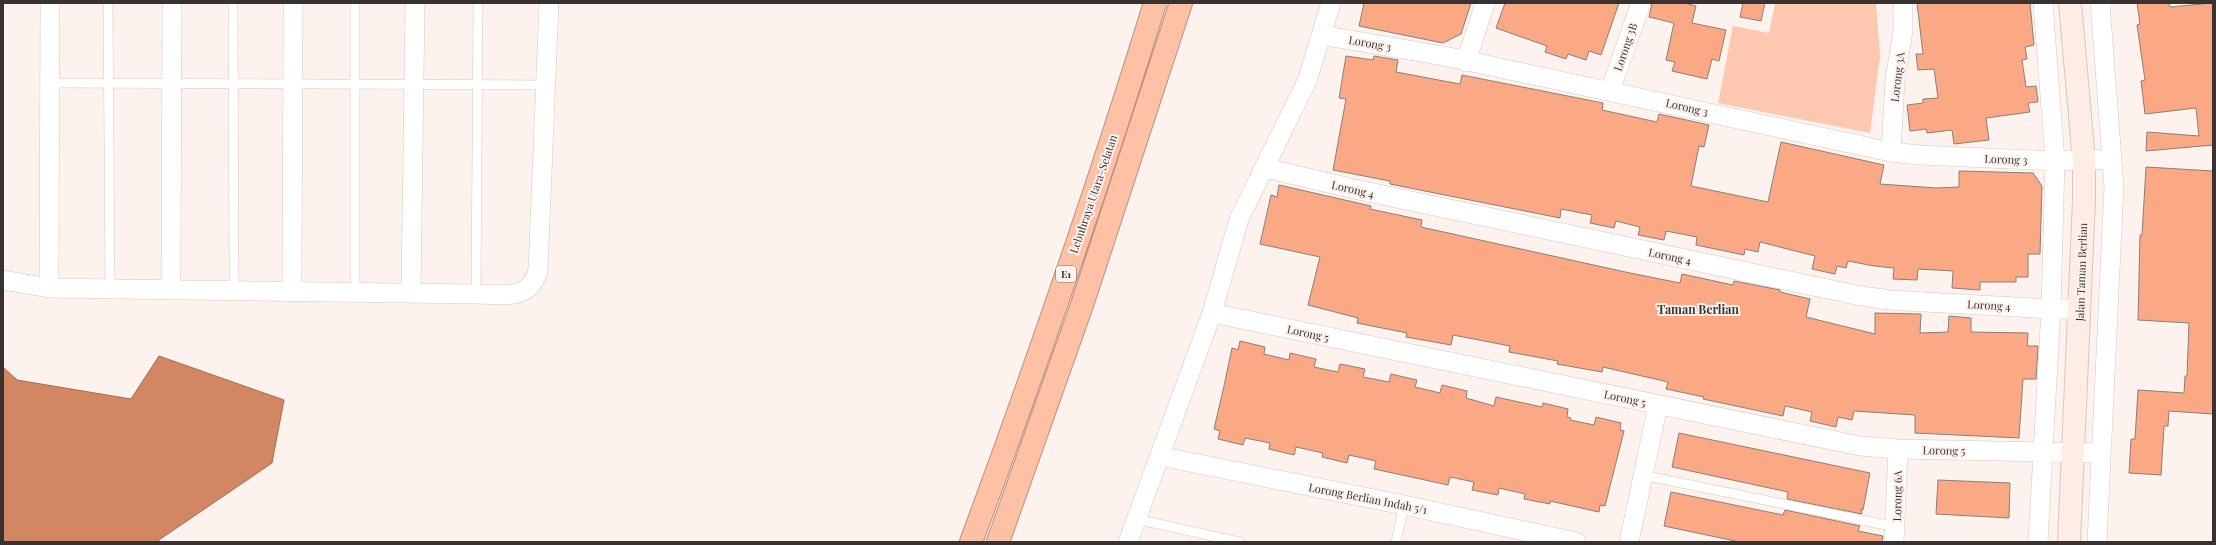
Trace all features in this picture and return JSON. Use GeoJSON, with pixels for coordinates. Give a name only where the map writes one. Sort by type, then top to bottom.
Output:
{"type":"FeatureCollection","features":[{"type":"Feature","properties":{"kind":"highway","name":"Lebuhraya Utara–Selatan"},"geometry":{"type":"LineString","coordinates":[[971,542],[1058,298],[1126,98],[1155,3]]}},
{"type":"Feature","properties":{"kind":"highway","name":"E1"},"geometry":{"type":"LineString","coordinates":[[998,542],[1082,305],[1181,3]]}},
{"type":"Feature","properties":{"kind":"street"},"geometry":{"type":"LineString","coordinates":[[48,288],[50,3]]}},
{"type":"Feature","properties":{"kind":"street"},"geometry":{"type":"LineString","coordinates":[[171,290],[172,3]]}},
{"type":"Feature","properties":{"kind":"street"},"geometry":{"type":"LineString","coordinates":[[292,292],[293,3]]}},
{"type":"Feature","properties":{"kind":"street"},"geometry":{"type":"LineString","coordinates":[[411,292],[415,3]]}},
{"type":"Feature","properties":{"kind":"street"},"geometry":{"type":"LineString","coordinates":[[3,280],[48,288],[476,294],[520,293],[526,291],[535,280],[538,270],[549,3]]}},
{"type":"Feature","properties":{"kind":"street"},"geometry":{"type":"LineString","coordinates":[[1128,542],[1212,313],[1239,219],[1307,82],[1331,3]]}},
{"type":"Feature","properties":{"kind":"street"},"geometry":{"type":"LineString","coordinates":[[1466,62],[1486,3]]}},
{"type":"Feature","properties":{"kind":"street","name":"Lorong 3B"},"geometry":{"type":"LineString","coordinates":[[1610,91],[1641,3]]}},
{"type":"Feature","properties":{"kind":"street","name":"Lorong 3A"},"geometry":{"type":"LineString","coordinates":[[1891,152],[1895,80],[1903,31],[1903,3]]}},
{"type":"Feature","properties":{"kind":"street"},"geometry":{"type":"LineString","coordinates":[[2038,542],[2051,309],[2055,161],[2043,3]]}},
{"type":"Feature","properties":{"kind":"street","name":"Jalan Taman Berlian"},"geometry":{"type":"LineString","coordinates":[[2069,542],[2084,200],[2084,161],[2070,3]]}},
{"type":"Feature","properties":{"kind":"street"},"geometry":{"type":"LineString","coordinates":[[2097,542],[2100,454],[2114,187],[2100,3]]}},
{"type":"Feature","properties":{"kind":"street","name":"Lorong 3"},"geometry":{"type":"LineString","coordinates":[[1321,34],[1610,91],[1891,152],[1919,155],[2055,161],[2112,159]]}},
{"type":"Feature","properties":{"kind":"street","name":"Lorong 4"},"geometry":{"type":"LineString","coordinates":[[1265,168],[1359,190],[1856,295],[1889,300],[2051,309],[2080,309]]}},
{"type":"Feature","properties":{"kind":"street","name":"Lorong 5"},"geometry":{"type":"LineString","coordinates":[[1212,313],[1860,446],[1898,449],[2100,454]]}},
{"type":"Feature","properties":{"kind":"street"},"geometry":{"type":"LineString","coordinates":[[1629,542],[1658,404]]}},
{"type":"Feature","properties":{"kind":"street","name":"Lorong 6A"},"geometry":{"type":"LineString","coordinates":[[1895,534],[1898,449]]}},
{"type":"Feature","properties":{"kind":"street","name":"Lorong Berlian Indah 5/1"},"geometry":{"type":"LineString","coordinates":[[1159,456],[1404,505],[1576,542]]}},
{"type":"Feature","properties":{"kind":"lane"},"geometry":{"type":"LineString","coordinates":[[108,3],[110,289]]}},
{"type":"Feature","properties":{"kind":"lane"},"geometry":{"type":"LineString","coordinates":[[234,3],[234,290]]}},
{"type":"Feature","properties":{"kind":"lane"},"geometry":{"type":"LineString","coordinates":[[355,3],[355,293]]}},
{"type":"Feature","properties":{"kind":"lane"},"geometry":{"type":"LineString","coordinates":[[476,294],[478,3]]}},
{"type":"Feature","properties":{"kind":"lane"},"geometry":{"type":"LineString","coordinates":[[49,83],[545,85]]}},
{"type":"Feature","properties":{"kind":"lane"},"geometry":{"type":"LineString","coordinates":[[1642,475],[1895,534]]}},
{"type":"Feature","properties":{"kind":"lane"},"geometry":{"type":"LineString","coordinates":[[1396,542],[1404,505]]}},
{"type":"Feature","properties":{"kind":"lane"},"geometry":{"type":"LineString","coordinates":[[1136,519],[1238,542]]}},
{"type":"Feature","properties":{"kind":"shaded area"},"geometry":{"type":"Polygon","coordinates":[[[1775,3],[1876,3],[1880,56],[1870,133],[1718,103],[1733,26],[1769,33],[1775,3]]]}},
{"type":"Feature","properties":{"kind":"shaded area"},"geometry":{"type":"Polygon","coordinates":[[[159,356],[284,400],[272,463],[156,542],[3,542],[3,367],[17,380],[131,399],[159,356]]]}},
{"type":"Feature","properties":{"kind":"building"},"geometry":{"type":"Polygon","coordinates":[[[1364,3],[1471,3],[1461,34],[1443,43],[1359,26],[1364,3]]]}},
{"type":"Feature","properties":{"kind":"building"},"geometry":{"type":"Polygon","coordinates":[[[1505,3],[1619,3],[1601,55],[1589,51],[1586,60],[1568,54],[1566,59],[1545,52],[1547,46],[1496,28],[1505,3]]]}},
{"type":"Feature","properties":{"kind":"building"},"geometry":{"type":"Polygon","coordinates":[[[1652,3],[1684,3],[1696,6],[1692,23],[1726,30],[1719,61],[1712,59],[1707,79],[1672,71],[1675,62],[1666,60],[1674,23],[1649,17],[1652,3]]]}},
{"type":"Feature","properties":{"kind":"building"},"geometry":{"type":"Polygon","coordinates":[[[1743,3],[1765,3],[1761,21],[1740,17],[1743,3]]]}},
{"type":"Feature","properties":{"kind":"building"},"geometry":{"type":"Polygon","coordinates":[[[1917,3],[2030,3],[2034,45],[2025,47],[2027,59],[2022,60],[2026,87],[2036,86],[2038,102],[2028,103],[2030,112],[1986,118],[1989,140],[1954,144],[1952,130],[1927,133],[1926,129],[1910,131],[1907,105],[1923,103],[1923,99],[1938,98],[1934,69],[1918,70],[1916,54],[1923,54],[1917,3]]]}},
{"type":"Feature","properties":{"kind":"building"},"geometry":{"type":"Polygon","coordinates":[[[2137,3],[2169,3],[2170,7],[2213,3],[2213,145],[2146,151],[2147,132],[2199,136],[2196,108],[2145,114],[2141,81],[2145,80],[2137,25],[2140,24],[2137,3]]]}},
{"type":"Feature","properties":{"kind":"building"},"geometry":{"type":"Polygon","coordinates":[[[1346,56],[1373,60],[1374,56],[1398,60],[1396,72],[1460,84],[1462,75],[1603,103],[1602,110],[1657,122],[1659,114],[1709,125],[1704,147],[1699,146],[1691,186],[1768,202],[1781,142],[1884,165],[1880,184],[1936,188],[1959,187],[1959,171],[2033,173],[2042,186],[2040,254],[2028,254],[2028,277],[2016,277],[2016,282],[1980,282],[1980,290],[1952,288],[1953,271],[1918,269],[1917,280],[1893,279],[1894,268],[1848,261],[1846,268],[1837,266],[1835,274],[1812,269],[1815,256],[1760,242],[1758,252],[1745,249],[1744,255],[1696,245],[1697,237],[1666,231],[1664,240],[1638,235],[1640,227],[1616,221],[1614,228],[1590,223],[1592,215],[1561,209],[1560,218],[1390,184],[1390,181],[1333,170],[1346,99],[1339,98],[1346,56]]]}},
{"type":"Feature","properties":{"kind":"building"},"geometry":{"type":"Polygon","coordinates":[[[2146,167],[2213,171],[2213,414],[2169,411],[2168,426],[2164,426],[2161,475],[2129,473],[2131,439],[2135,439],[2138,390],[2184,393],[2185,376],[2187,376],[2189,323],[2138,320],[2140,235],[2142,235],[2146,167]]]}},
{"type":"Feature","properties":{"kind":"building"},"geometry":{"type":"Polygon","coordinates":[[[1279,185],[1371,206],[1370,209],[1422,220],[1421,227],[1630,273],[1680,283],[1682,274],[1733,285],[1734,281],[1780,290],[1780,292],[1810,299],[1806,317],[1875,334],[1875,313],[1921,314],[1920,333],[1948,332],[1949,316],[1971,318],[1971,332],[2028,333],[2027,346],[2038,346],[2036,379],[2023,379],[2019,438],[1915,433],[1915,415],[1854,411],[1852,420],[1838,417],[1836,427],[1810,421],[1812,412],[1785,406],[1783,416],[1703,399],[1704,397],[1666,389],[1668,382],[1603,367],[1602,372],[1557,364],[1558,361],[1509,352],[1510,346],[1453,335],[1451,345],[1406,337],[1407,333],[1357,323],[1358,318],[1308,305],[1320,257],[1260,244],[1271,195],[1277,197],[1279,185]]]}},
{"type":"Feature","properties":{"kind":"building"},"geometry":{"type":"Polygon","coordinates":[[[1240,341],[1265,347],[1264,354],[1289,360],[1290,353],[1316,359],[1314,367],[1338,372],[1340,364],[1365,369],[1363,377],[1389,382],[1391,374],[1417,380],[1415,387],[1440,393],[1442,385],[1467,391],[1466,398],[1494,406],[1496,397],[1542,407],[1543,403],[1568,409],[1567,417],[1571,418],[1570,420],[1594,425],[1596,417],[1621,423],[1620,430],[1624,431],[1605,506],[1600,505],[1599,512],[1550,501],[1550,504],[1524,499],[1525,494],[1499,488],[1498,495],[1472,490],[1474,482],[1450,477],[1448,485],[1374,469],[1376,461],[1349,455],[1347,463],[1322,457],[1323,453],[1296,447],[1294,455],[1269,449],[1270,443],[1245,438],[1243,445],[1218,439],[1220,431],[1214,429],[1232,348],[1238,350],[1240,341]]]}},
{"type":"Feature","properties":{"kind":"building"},"geometry":{"type":"Polygon","coordinates":[[[1679,433],[1870,473],[1863,510],[1861,509],[1862,514],[1787,499],[1788,492],[1672,467],[1679,433]]]}},
{"type":"Feature","properties":{"kind":"building"},"geometry":{"type":"Polygon","coordinates":[[[1938,480],[2010,483],[2009,518],[1936,514],[1938,480]]]}},
{"type":"Feature","properties":{"kind":"building"},"geometry":{"type":"Polygon","coordinates":[[[1671,492],[1783,515],[1785,510],[1860,526],[1858,531],[1883,536],[1882,542],[1740,542],[1664,526],[1671,492]]]}},
{"type":"Feature","properties":{"kind":"district","name":"Taman Berlian"},"geometry":{"type":"Point","coordinates":[1698,309]}}]}
